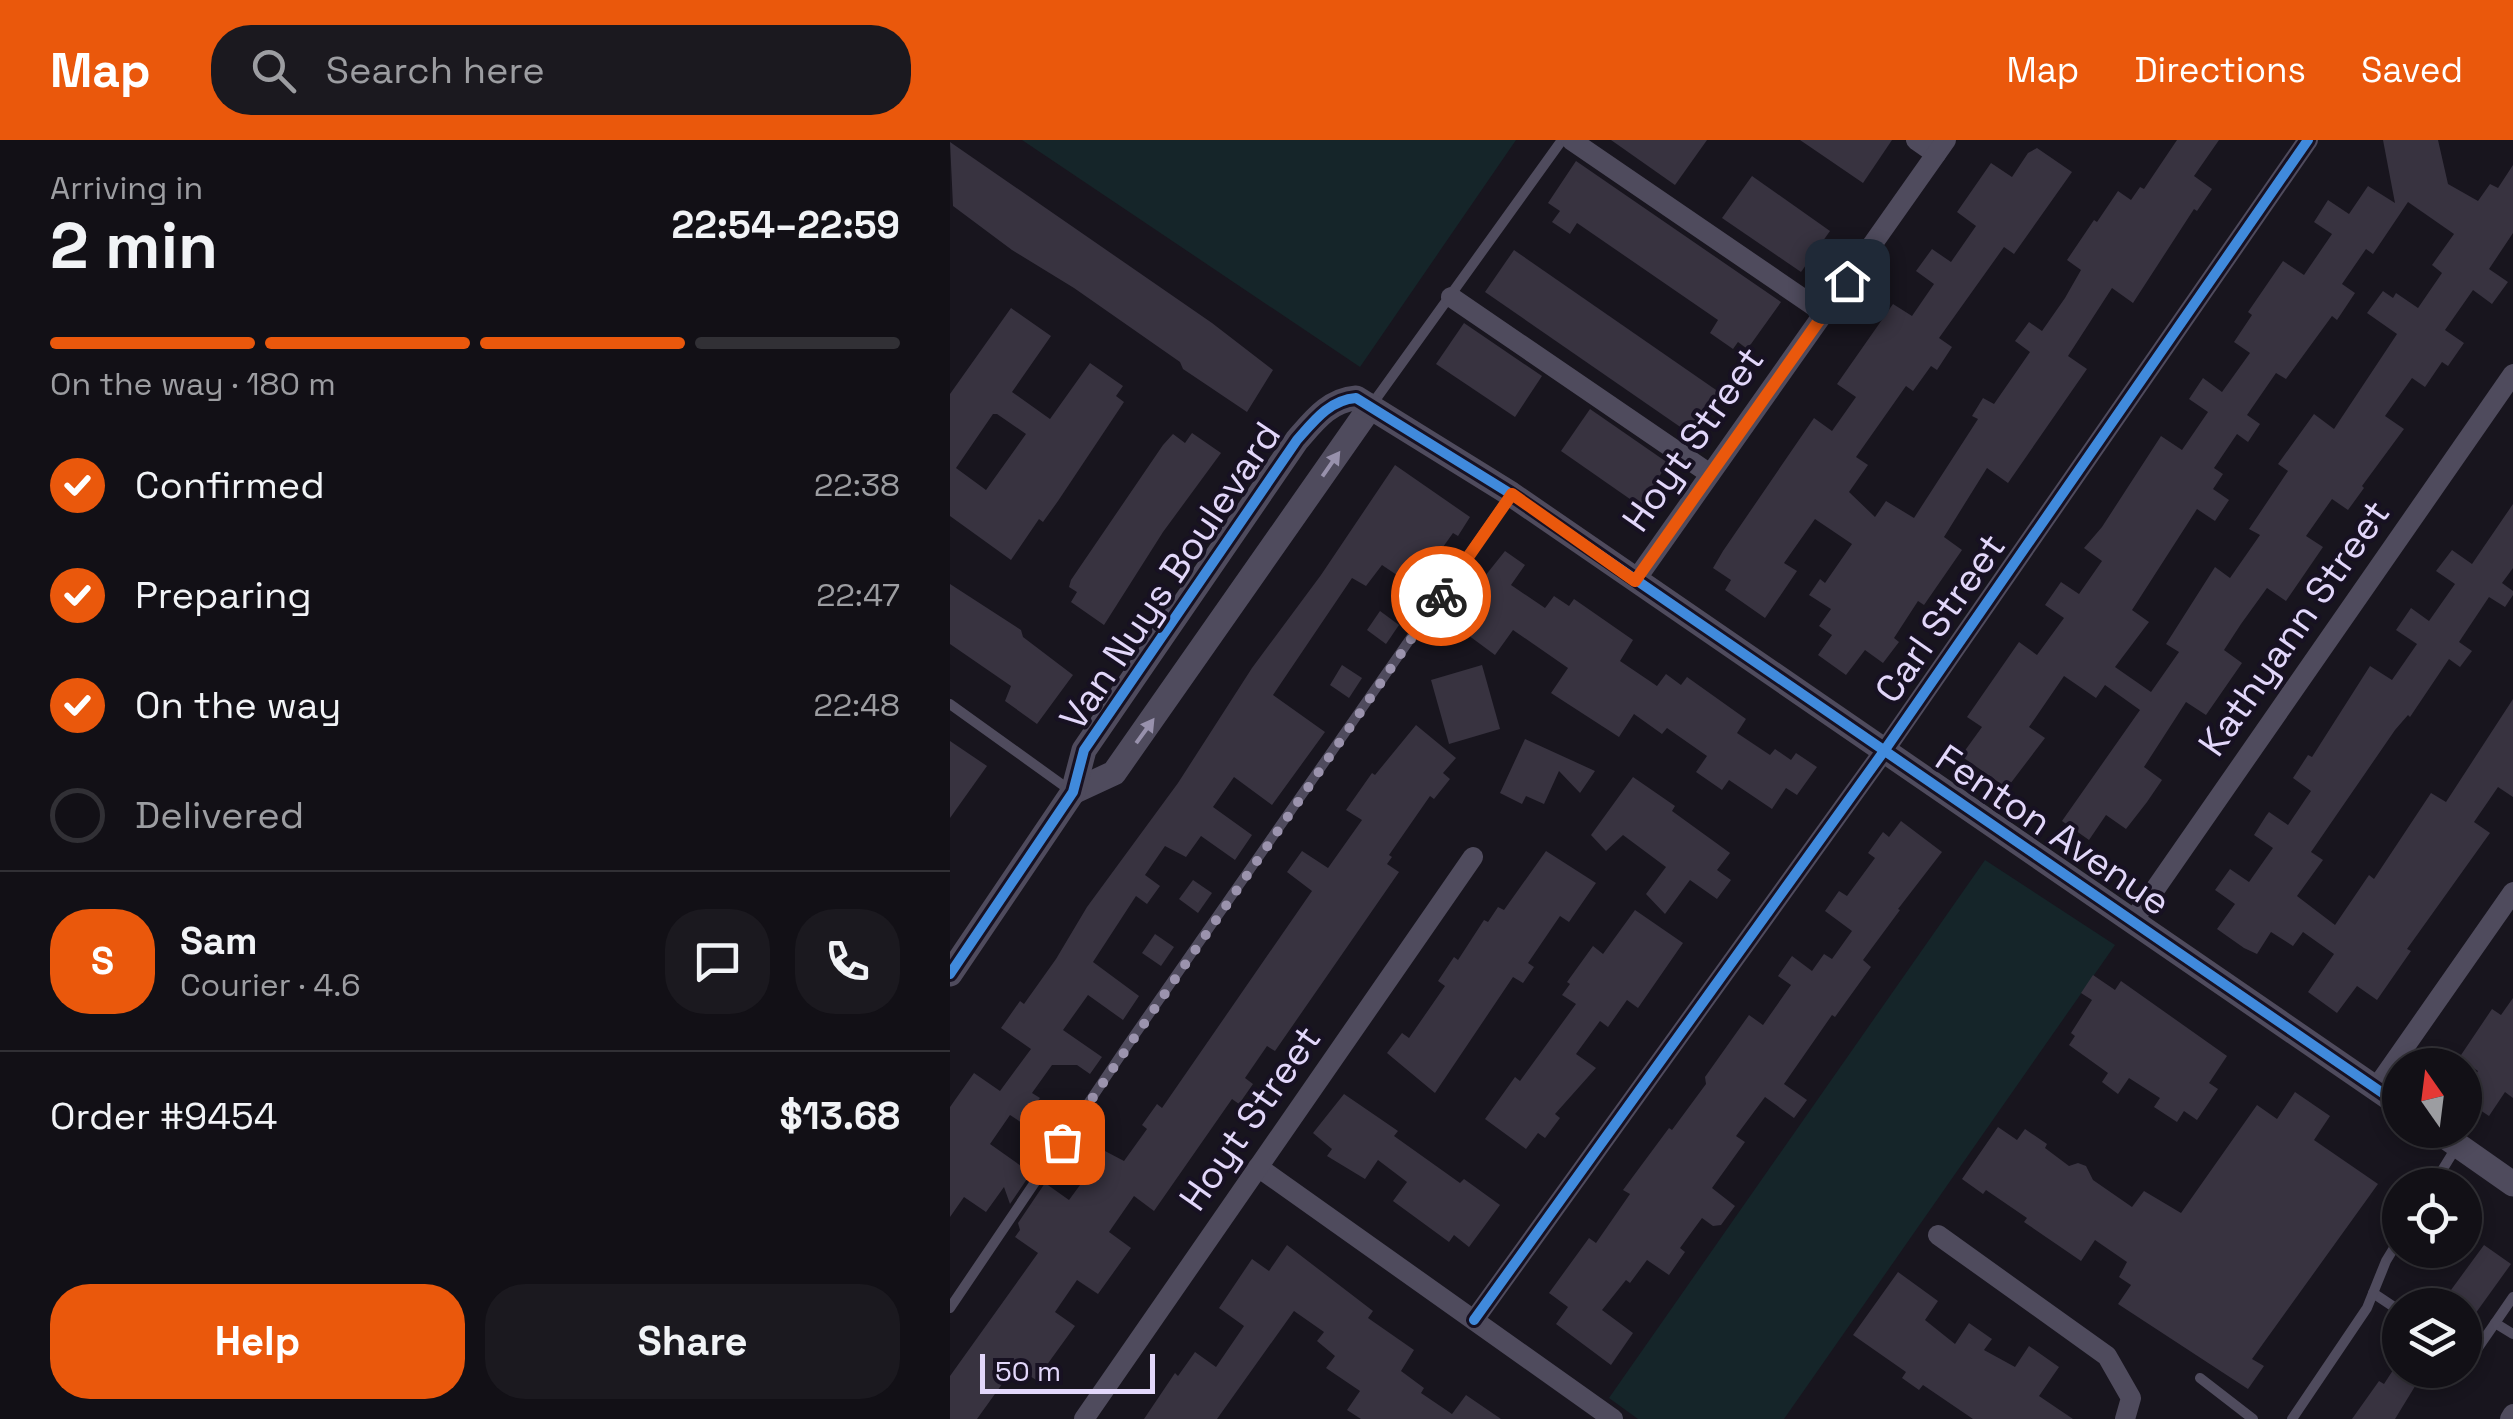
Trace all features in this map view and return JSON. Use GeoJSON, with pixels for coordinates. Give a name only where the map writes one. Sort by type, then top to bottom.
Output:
{"type":"FeatureCollection","features":[{"type":"Feature","properties":{"kind":"street"},"geometry":{"type":"LineString","coordinates":[[1571,140],[1824,313]]}},
{"type":"Feature","properties":{"kind":"street"},"geometry":{"type":"LineString","coordinates":[[1916,140],[1941,147]]}},
{"type":"Feature","properties":{"kind":"street","name":"Carl Street"},"geometry":{"type":"LineString","coordinates":[[1474,1320],[1884,751],[2308,140]]}},
{"type":"Feature","properties":{"kind":"street","name":"Hoyt Street"},"geometry":{"type":"LineString","coordinates":[[1635,581],[1941,147]]}},
{"type":"Feature","properties":{"kind":"street"},"geometry":{"type":"LineString","coordinates":[[1451,298],[1710,474]]}},
{"type":"Feature","properties":{"kind":"street","name":"Kathyann Street"},"geometry":{"type":"LineString","coordinates":[[2133,921],[2513,374]]}},
{"type":"Feature","properties":{"kind":"street","name":"Van Nuys Boulevard"},"geometry":{"type":"LineString","coordinates":[[950,974],[1073,792],[1084,750],[1309,426],[1344,399],[1356,398],[1371,406],[1114,773],[1073,792]]}},
{"type":"Feature","properties":{"kind":"street","name":"Fenton Avenue"},"geometry":{"type":"LineString","coordinates":[[1371,406],[1512,494],[2382,1092]]}},
{"type":"Feature","properties":{"kind":"street"},"geometry":{"type":"LineString","coordinates":[[1161,638],[1194,663]]}},
{"type":"Feature","properties":{"kind":"street","name":"Hoyt Street"},"geometry":{"type":"LineString","coordinates":[[1084,1419],[1473,857]]}},
{"type":"Feature","properties":{"kind":"street"},"geometry":{"type":"LineString","coordinates":[[2376,1088],[2513,892]]}},
{"type":"Feature","properties":{"kind":"street"},"geometry":{"type":"LineString","coordinates":[[2461,1148],[2513,1184]]}},
{"type":"Feature","properties":{"kind":"street"},"geometry":{"type":"LineString","coordinates":[[1258,1167],[1613,1419]]}},
{"type":"Feature","properties":{"kind":"street"},"geometry":{"type":"LineString","coordinates":[[1938,1236],[2107,1356],[2131,1398],[2125,1419]]}},
{"type":"Feature","properties":{"kind":"lane"},"geometry":{"type":"LineString","coordinates":[[1371,406],[1562,140]]}},
{"type":"Feature","properties":{"kind":"lane"},"geometry":{"type":"LineString","coordinates":[[950,1308],[1129,1043],[1512,494]]}},
{"type":"Feature","properties":{"kind":"lane"},"geometry":{"type":"LineString","coordinates":[[950,704],[1073,792]]}},
{"type":"Feature","properties":{"kind":"lane"},"geometry":{"type":"LineString","coordinates":[[2292,1419],[2367,1308],[2385,1268]]}},
{"type":"Feature","properties":{"kind":"lane"},"geometry":{"type":"LineString","coordinates":[[2373,1293],[2382,1299]]}},
{"type":"Feature","properties":{"kind":"lane"},"geometry":{"type":"LineString","coordinates":[[2482,1342],[2513,1297]]}},
{"type":"Feature","properties":{"kind":"lane"},"geometry":{"type":"LineString","coordinates":[[2495,1322],[2513,1334]]}},
{"type":"Feature","properties":{"kind":"lane"},"geometry":{"type":"LineString","coordinates":[[2200,1378],[2253,1419]]}},
{"type":"Feature","properties":{"kind":"shaded area"},"geometry":{"type":"Polygon","coordinates":[[[1022,140],[1516,140],[1360,367],[1022,140]]]}},
{"type":"Feature","properties":{"kind":"shaded area"},"geometry":{"type":"Polygon","coordinates":[[[1985,860],[2115,945],[1784,1419],[1638,1419],[1609,1398],[1985,860]]]}},
{"type":"Feature","properties":{"kind":"building"},"geometry":{"type":"Polygon","coordinates":[[[1611,140],[1707,140],[1675,185],[1611,140]]]}},
{"type":"Feature","properties":{"kind":"building"},"geometry":{"type":"Polygon","coordinates":[[[1800,140],[1892,140],[1863,183],[1800,140]]]}},
{"type":"Feature","properties":{"kind":"building"},"geometry":{"type":"Polygon","coordinates":[[[2177,140],[2219,140],[2194,176],[2212,189],[2197,211],[2194,209],[2133,303],[2112,288],[2068,356],[2087,369],[2008,483],[1987,468],[1944,537],[1962,550],[1924,605],[1918,601],[1894,638],[1899,642],[1883,663],[1865,650],[1846,675],[1818,655],[1832,635],[1819,626],[1831,609],[1809,595],[1820,579],[1825,583],[1852,544],[1815,519],[1784,563],[1797,571],[1765,618],[1725,590],[1731,580],[1713,568],[1723,551],[1814,418],[1832,431],[1856,397],[1837,384],[1893,304],[1912,316],[1934,284],[1916,271],[1932,249],[1951,262],[1976,226],[1957,212],[1991,163],[2012,177],[2028,153],[2037,148],[2072,172],[2014,254],[2004,247],[1939,338],[1952,347],[1937,370],[1931,366],[1913,391],[1906,386],[1856,457],[1868,465],[1849,492],[1875,517],[1886,501],[1914,518],[1978,419],[1972,416],[1983,398],[1994,404],[2030,352],[2015,341],[2029,322],[2042,331],[2065,298],[2081,270],[2067,260],[2094,220],[2097,222],[2118,191],[2131,200],[2140,187],[2144,189],[2177,140]]]}},
{"type":"Feature","properties":{"kind":"building"},"geometry":{"type":"Polygon","coordinates":[[[2383,140],[2438,140],[2448,184],[2478,201],[2490,184],[2498,188],[2513,165],[2513,233],[2489,269],[2508,282],[2492,304],[2473,290],[2445,330],[2464,343],[2448,366],[2442,362],[2425,387],[2412,378],[2385,416],[2404,429],[2348,510],[2332,499],[2306,536],[2323,547],[2286,601],[2267,588],[2241,624],[2224,650],[2242,663],[2206,715],[2186,702],[2144,767],[2162,780],[2147,802],[2126,829],[2106,815],[2089,840],[2062,821],[2140,710],[2105,685],[2096,698],[2064,676],[2029,727],[2045,738],[2007,788],[1961,756],[1982,727],[1967,717],[2019,642],[2037,655],[2064,618],[2045,605],[2061,582],[2079,594],[2102,561],[2084,548],[2161,436],[2182,450],[2208,412],[2189,399],[2203,378],[2222,392],[2250,353],[2234,342],[2252,315],[2248,312],[2283,261],[2304,275],[2332,234],[2314,222],[2328,200],[2349,214],[2368,186],[2395,203],[2383,140]],[[2408,202],[2373,254],[2366,249],[2342,284],[2355,293],[2337,320],[2332,316],[2286,379],[2276,373],[2247,415],[2260,424],[2248,442],[2237,434],[2214,468],[2223,474],[2213,489],[2229,500],[2215,521],[2197,509],[2132,610],[2149,622],[2115,667],[2151,692],[2179,652],[2166,644],[2215,567],[2230,578],[2260,535],[2249,529],[2288,471],[2278,464],[2314,414],[2334,429],[2397,334],[2367,313],[2383,291],[2393,298],[2396,293],[2418,308],[2442,273],[2432,265],[2454,234],[2408,202]]]}},
{"type":"Feature","properties":{"kind":"building"},"geometry":{"type":"Polygon","coordinates":[[[950,142],[1212,323],[1273,370],[1247,412],[953,206],[950,142]]]}},
{"type":"Feature","properties":{"kind":"building"},"geometry":{"type":"Polygon","coordinates":[[[1576,161],[1781,302],[1751,344],[1746,348],[1738,342],[1733,349],[1710,333],[1718,320],[1577,223],[1570,234],[1552,222],[1560,211],[1548,203],[1576,161]]]}},
{"type":"Feature","properties":{"kind":"building"},"geometry":{"type":"Polygon","coordinates":[[[1752,176],[1830,231],[1801,272],[1722,218],[1752,176]]]}},
{"type":"Feature","properties":{"kind":"building"},"geometry":{"type":"Polygon","coordinates":[[[1514,250],[1719,392],[1689,433],[1485,292],[1514,250]]]}},
{"type":"Feature","properties":{"kind":"building"},"geometry":{"type":"Polygon","coordinates":[[[1011,308],[1051,336],[1012,392],[1050,419],[1090,363],[1123,386],[1116,396],[1124,402],[1043,522],[1039,519],[1011,560],[950,516],[950,394],[1011,308]],[[993,414],[956,468],[986,490],[1026,434],[993,414]]]}},
{"type":"Feature","properties":{"kind":"building"},"geometry":{"type":"Polygon","coordinates":[[[1464,323],[1542,376],[1515,417],[1436,364],[1464,323]]]}},
{"type":"Feature","properties":{"kind":"building"},"geometry":{"type":"Polygon","coordinates":[[[1590,409],[1668,463],[1640,506],[1561,451],[1590,409]]]}},
{"type":"Feature","properties":{"kind":"building"},"geometry":{"type":"Polygon","coordinates":[[[1192,433],[1221,453],[1163,532],[1104,625],[1071,602],[1077,592],[1069,587],[1071,580],[1163,445],[1173,434],[1185,443],[1192,433]]]}},
{"type":"Feature","properties":{"kind":"building"},"geometry":{"type":"Polygon","coordinates":[[[1395,465],[1470,517],[1458,536],[1453,533],[1433,561],[1440,566],[1422,592],[1382,565],[1366,586],[1352,578],[1273,695],[1325,732],[1272,805],[1234,777],[1213,807],[1252,835],[1235,860],[1201,836],[1186,857],[1165,846],[1145,875],[1160,886],[1147,904],[1136,896],[1093,962],[1139,996],[1123,1020],[1088,995],[1063,1030],[1102,1057],[1090,1074],[1077,1065],[1052,1065],[1032,1093],[1040,1098],[1022,1123],[1010,1115],[990,1144],[1031,1173],[1010,1204],[1004,1187],[986,1212],[964,1197],[950,1217],[950,1107],[974,1073],[1000,1091],[1031,1049],[1001,1028],[1020,1001],[1024,1004],[1056,959],[1087,907],[1178,783],[1252,668],[1395,465]]]}},
{"type":"Feature","properties":{"kind":"building"},"geometry":{"type":"Polygon","coordinates":[[[2513,504],[2513,568],[2502,583],[2513,595],[2505,607],[2489,597],[2459,642],[2472,651],[2460,667],[2449,659],[2410,717],[2395,730],[2311,852],[2323,860],[2297,896],[2335,925],[2369,875],[2374,879],[2431,793],[2446,802],[2513,699],[2513,797],[2498,787],[2474,822],[2490,833],[2407,949],[2411,951],[2377,1000],[2357,986],[2337,1013],[2308,992],[2334,954],[2303,932],[2293,946],[2271,932],[2257,954],[2244,948],[2217,929],[2235,904],[2215,890],[2230,869],[2249,882],[2273,848],[2254,835],[2266,816],[2269,812],[2288,825],[2311,791],[2293,778],[2308,755],[2312,757],[2370,666],[2392,680],[2417,644],[2396,630],[2411,608],[2429,621],[2455,584],[2436,571],[2452,550],[2472,564],[2513,504]]]}},
{"type":"Feature","properties":{"kind":"building"},"geometry":{"type":"Polygon","coordinates":[[[1505,551],[1525,565],[1511,585],[1545,608],[1554,596],[1569,606],[1574,599],[1633,640],[1620,661],[1657,686],[1666,674],[1681,685],[1687,677],[1746,719],[1737,733],[1770,755],[1775,749],[1791,760],[1796,753],[1817,767],[1797,795],[1786,788],[1772,809],[1729,780],[1722,790],[1696,772],[1707,756],[1667,728],[1662,734],[1634,714],[1619,737],[1551,693],[1568,668],[1513,630],[1495,655],[1449,621],[1505,551]]]}},
{"type":"Feature","properties":{"kind":"building"},"geometry":{"type":"Polygon","coordinates":[[[950,584],[1021,630],[1023,637],[1073,675],[1037,724],[1005,701],[1011,686],[950,644],[950,584]]]}},
{"type":"Feature","properties":{"kind":"building"},"geometry":{"type":"Polygon","coordinates":[[[1380,611],[1399,625],[1386,644],[1367,630],[1380,611]]]}},
{"type":"Feature","properties":{"kind":"building"},"geometry":{"type":"Polygon","coordinates":[[[1342,665],[1362,678],[1349,698],[1330,685],[1342,665]]]}},
{"type":"Feature","properties":{"kind":"building"},"geometry":{"type":"Polygon","coordinates":[[[1482,665],[1500,729],[1449,744],[1431,680],[1482,665]]]}},
{"type":"Feature","properties":{"kind":"building"},"geometry":{"type":"Polygon","coordinates":[[[1416,725],[1456,758],[1443,773],[1450,779],[1434,799],[1430,796],[1389,855],[1392,857],[1387,864],[1399,872],[1275,1051],[1267,1046],[1245,1078],[1253,1084],[1239,1104],[1232,1099],[1154,1211],[1134,1196],[1109,1232],[1131,1248],[1098,1294],[1077,1280],[1055,1312],[1075,1326],[1036,1380],[1015,1366],[977,1419],[950,1419],[950,1376],[1038,1253],[1015,1237],[1020,1230],[1018,1223],[1045,1183],[1069,1200],[1105,1151],[1124,1161],[1147,1129],[1142,1125],[1157,1104],[1162,1108],[1312,891],[1287,872],[1302,851],[1328,868],[1362,820],[1346,810],[1372,773],[1375,775],[1416,725]]]}},
{"type":"Feature","properties":{"kind":"building"},"geometry":{"type":"Polygon","coordinates":[[[1525,739],[1595,771],[1580,793],[1559,771],[1544,804],[1526,796],[1522,804],[1500,793],[1525,739]]]}},
{"type":"Feature","properties":{"kind":"building"},"geometry":{"type":"Polygon","coordinates":[[[950,741],[987,766],[950,818],[950,741]]]}},
{"type":"Feature","properties":{"kind":"building"},"geometry":{"type":"Polygon","coordinates":[[[1633,777],[1675,806],[1672,811],[1730,853],[1717,870],[1731,880],[1717,899],[1690,880],[1665,914],[1646,894],[1666,867],[1623,835],[1606,851],[1591,835],[1633,777]]]}},
{"type":"Feature","properties":{"kind":"building"},"geometry":{"type":"Polygon","coordinates":[[[1901,821],[1942,852],[1863,960],[1871,967],[1784,1084],[1807,1100],[1794,1118],[1765,1097],[1736,1136],[1745,1142],[1712,1188],[1735,1206],[1721,1225],[1713,1226],[1702,1218],[1680,1248],[1685,1252],[1669,1275],[1647,1260],[1602,1310],[1633,1333],[1611,1365],[1556,1324],[1568,1307],[1549,1293],[1589,1238],[1596,1243],[1630,1194],[1623,1190],[1706,1084],[1705,1077],[1749,1015],[1763,1025],[1791,985],[1778,976],[1792,956],[1812,971],[1824,954],[1832,959],[1852,931],[1825,911],[1839,891],[1847,896],[1875,858],[1868,853],[1883,832],[1889,837],[1901,821]]]}},
{"type":"Feature","properties":{"kind":"building"},"geometry":{"type":"Polygon","coordinates":[[[1546,851],[1596,883],[1569,922],[1560,916],[1528,963],[1534,967],[1523,983],[1513,977],[1435,1093],[1387,1053],[1402,1033],[1409,1038],[1445,986],[1438,981],[1454,957],[1458,960],[1484,920],[1488,922],[1498,907],[1504,910],[1546,851]]]}},
{"type":"Feature","properties":{"kind":"building"},"geometry":{"type":"Polygon","coordinates":[[[1193,880],[1212,893],[1198,913],[1179,899],[1193,880]]]}},
{"type":"Feature","properties":{"kind":"building"},"geometry":{"type":"Polygon","coordinates":[[[1635,910],[1683,943],[1638,1008],[1627,1000],[1608,1027],[1600,1021],[1576,1054],[1596,1068],[1555,1114],[1560,1118],[1545,1138],[1538,1133],[1526,1149],[1485,1119],[1515,1077],[1520,1081],[1576,1004],[1562,995],[1570,984],[1567,982],[1593,946],[1603,954],[1635,910]]]}},
{"type":"Feature","properties":{"kind":"building"},"geometry":{"type":"Polygon","coordinates":[[[1155,934],[1174,947],[1161,966],[1142,953],[1155,934]]]}},
{"type":"Feature","properties":{"kind":"building"},"geometry":{"type":"Polygon","coordinates":[[[2093,975],[2115,990],[2121,981],[2227,1056],[2209,1083],[2218,1089],[2197,1120],[2184,1111],[2177,1122],[2154,1107],[2160,1098],[2129,1078],[2118,1094],[2102,1082],[2108,1073],[2069,1045],[2075,1036],[2071,1033],[2092,1000],[2081,993],[2093,975]]]}},
{"type":"Feature","properties":{"kind":"building"},"geometry":{"type":"Polygon","coordinates":[[[2513,998],[2513,1098],[2505,1092],[2489,1116],[2482,1111],[2482,1048],[2466,1048],[2492,1009],[2501,1015],[2513,998]]]}},
{"type":"Feature","properties":{"kind":"building"},"geometry":{"type":"Polygon","coordinates":[[[2295,1092],[2330,1116],[2314,1140],[2378,1184],[2252,1359],[2264,1366],[2248,1389],[2118,1304],[2131,1285],[2119,1277],[2127,1262],[2095,1240],[2081,1261],[2024,1222],[2027,1218],[1962,1179],[1998,1127],[2017,1140],[2025,1129],[2069,1166],[2086,1166],[2093,1180],[2132,1207],[2144,1191],[2181,1213],[2257,1105],[2277,1119],[2295,1092]]]}},
{"type":"Feature","properties":{"kind":"building"},"geometry":{"type":"Polygon","coordinates":[[[1344,1094],[1398,1131],[1394,1136],[1460,1183],[1464,1179],[1500,1205],[1469,1247],[1454,1235],[1449,1242],[1393,1201],[1407,1182],[1378,1160],[1365,1179],[1327,1156],[1332,1149],[1313,1133],[1344,1094]]]}},
{"type":"Feature","properties":{"kind":"building"},"geometry":{"type":"Polygon","coordinates":[[[1287,1245],[1373,1311],[1368,1318],[1414,1350],[1401,1371],[1424,1388],[1421,1393],[1452,1414],[1466,1395],[1501,1419],[1361,1419],[1347,1410],[1360,1391],[1326,1368],[1335,1356],[1317,1341],[1324,1332],[1294,1311],[1217,1419],[1144,1419],[1175,1373],[1178,1376],[1195,1352],[1216,1367],[1244,1326],[1219,1308],[1252,1259],[1269,1271],[1287,1245]]]}},
{"type":"Feature","properties":{"kind":"building"},"geometry":{"type":"Polygon","coordinates":[[[2484,1245],[2511,1264],[2482,1304],[2482,1288],[2452,1288],[2467,1268],[2482,1268],[2484,1245]]]}},
{"type":"Feature","properties":{"kind":"building"},"geometry":{"type":"Polygon","coordinates":[[[1898,1272],[1938,1301],[1925,1320],[1955,1344],[1969,1323],[1992,1339],[1984,1350],[2015,1367],[2029,1346],[2059,1367],[2039,1396],[2073,1419],[1973,1419],[1923,1385],[1919,1390],[1902,1378],[1906,1372],[1853,1335],[1898,1272]]]}},
{"type":"Feature","properties":{"kind":"building"},"geometry":{"type":"Polygon","coordinates":[[[2379,1381],[2382,1388],[2414,1388],[2395,1419],[2352,1419],[2379,1381]]]}},
{"type":"Feature","properties":{"kind":"cycle path"},"geometry":{"type":"LineString","coordinates":[[1474,1320],[1884,751],[2308,140]]}},
{"type":"Feature","properties":{"kind":"cycle path"},"geometry":{"type":"LineString","coordinates":[[950,974],[1073,792],[1084,750],[1297,440],[1330,407],[1356,398],[1511,494],[2382,1093]]}},
{"type":"Feature","properties":{"kind":"way so far"},"geometry":{"type":"LineString","coordinates":[[1062,1142],[1441,596]]}},
{"type":"Feature","properties":{"kind":"route"},"geometry":{"type":"LineString","coordinates":[[1441,596],[1512,494],[1635,581],[1847,281]]}}]}
